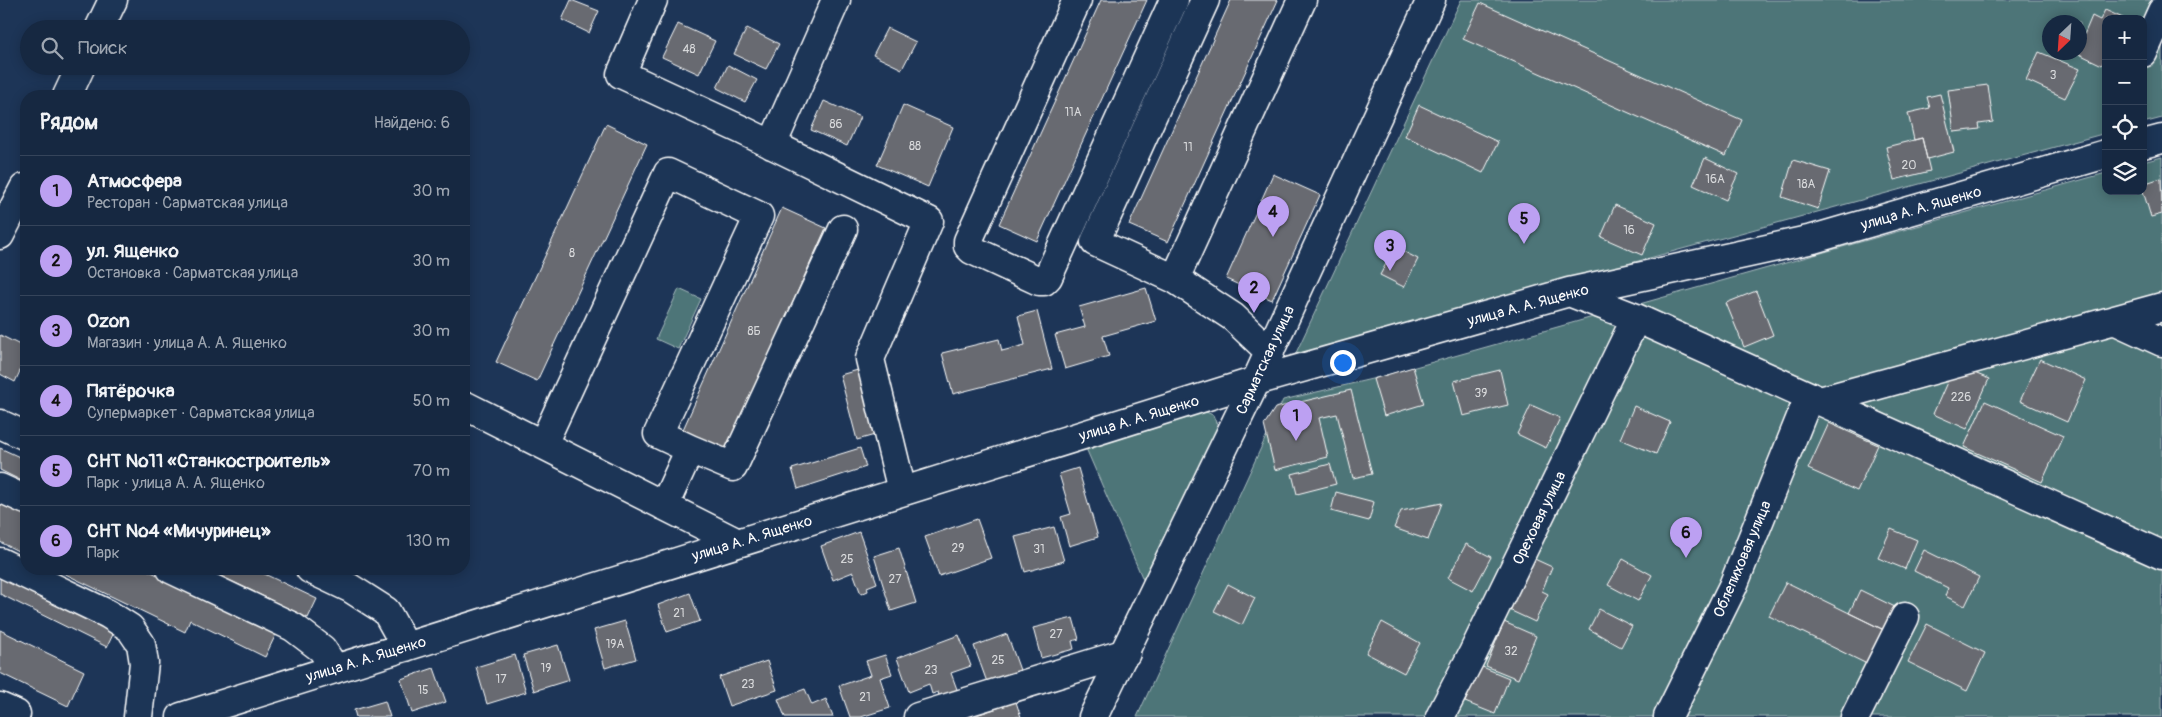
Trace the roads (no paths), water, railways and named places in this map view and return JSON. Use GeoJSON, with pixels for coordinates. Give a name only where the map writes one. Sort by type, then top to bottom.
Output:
{"type":"FeatureCollection","features":[{"type":"Feature","properties":{"kind":"street"},"geometry":{"type":"LineString","coordinates":[[103,20],[113,0]]}},
{"type":"Feature","properties":{"kind":"street"},"geometry":{"type":"LineString","coordinates":[[653,0],[621,74],[929,221],[870,359],[902,492]]}},
{"type":"Feature","properties":{"kind":"street"},"geometry":{"type":"LineString","coordinates":[[772,145],[836,0]]}},
{"type":"Feature","properties":{"kind":"street"},"geometry":{"type":"LineString","coordinates":[[1077,0],[968,241],[968,246],[972,250],[1030,277],[1044,281],[1063,244],[1174,0]]}},
{"type":"Feature","properties":{"kind":"street"},"geometry":{"type":"LineString","coordinates":[[1063,244],[1088,254],[1095,242],[1205,0]]}},
{"type":"Feature","properties":{"kind":"street"},"geometry":{"type":"LineString","coordinates":[[1176,279],[1302,0]]}},
{"type":"Feature","properties":{"kind":"street","name":"Сарматская улица"},"geometry":{"type":"LineString","coordinates":[[1093,717],[1126,653],[1270,352],[1431,0]]}},
{"type":"Feature","properties":{"kind":"street"},"geometry":{"type":"LineString","coordinates":[[2147,44],[2162,11]]}},
{"type":"Feature","properties":{"kind":"street"},"geometry":{"type":"LineString","coordinates":[[70,90],[78,75]]}},
{"type":"Feature","properties":{"kind":"street"},"geometry":{"type":"LineString","coordinates":[[2147,143],[2162,139]]}},
{"type":"Feature","properties":{"kind":"street","name":"улица А. А. Ященко"},"geometry":{"type":"LineString","coordinates":[[182,717],[1256,381],[1569,292],[1813,239],[2102,149]]}},
{"type":"Feature","properties":{"kind":"street"},"geometry":{"type":"LineString","coordinates":[[543,444],[668,173],[759,216],[658,434],[733,467],[843,229]]}},
{"type":"Feature","properties":{"kind":"street"},"geometry":{"type":"LineString","coordinates":[[0,235],[20,197]]}},
{"type":"Feature","properties":{"kind":"street"},"geometry":{"type":"LineString","coordinates":[[1095,242],[1176,279],[1233,317],[1270,352]]}},
{"type":"Feature","properties":{"kind":"street"},"geometry":{"type":"LineString","coordinates":[[1569,292],[1636,318],[2162,555]]}},
{"type":"Feature","properties":{"kind":"street"},"geometry":{"type":"LineString","coordinates":[[1814,399],[2162,307]]}},
{"type":"Feature","properties":{"kind":"street","name":"Ореховая улица"},"geometry":{"type":"LineString","coordinates":[[1440,717],[1636,318]]}},
{"type":"Feature","properties":{"kind":"street"},"geometry":{"type":"LineString","coordinates":[[2114,320],[2162,342]]}},
{"type":"Feature","properties":{"kind":"street","name":"Облепиховая улица"},"geometry":{"type":"LineString","coordinates":[[1668,717],[1733,586],[1814,399]]}},
{"type":"Feature","properties":{"kind":"street"},"geometry":{"type":"LineString","coordinates":[[470,408],[738,543]]}},
{"type":"Feature","properties":{"kind":"street"},"geometry":{"type":"LineString","coordinates":[[0,424],[20,433]]}},
{"type":"Feature","properties":{"kind":"street"},"geometry":{"type":"LineString","coordinates":[[664,506],[690,449]]}},
{"type":"Feature","properties":{"kind":"street"},"geometry":{"type":"LineString","coordinates":[[0,488],[20,497]]}},
{"type":"Feature","properties":{"kind":"street"},"geometry":{"type":"LineString","coordinates":[[0,562],[20,572]]}},
{"type":"Feature","properties":{"kind":"street"},"geometry":{"type":"LineString","coordinates":[[27,575],[108,614],[130,628],[141,644],[144,663],[138,717]]}},
{"type":"Feature","properties":{"kind":"street"},"geometry":{"type":"LineString","coordinates":[[184,575],[293,627],[322,649],[335,669]]}},
{"type":"Feature","properties":{"kind":"street"},"geometry":{"type":"LineString","coordinates":[[323,575],[350,588],[386,611],[406,647]]}},
{"type":"Feature","properties":{"kind":"street"},"geometry":{"type":"LineString","coordinates":[[1855,717],[1905,617]]}},
{"type":"Feature","properties":{"kind":"street"},"geometry":{"type":"LineString","coordinates":[[918,717],[1126,653]]}},
{"type":"Feature","properties":{"kind":"place","name":"Пятёрочка"},"geometry":{"type":"Point","coordinates":[1273,237]}},
{"type":"Feature","properties":{"kind":"place","name":"СНТ №11 «Станкостроитель»"},"geometry":{"type":"Point","coordinates":[1524,244]}},
{"type":"Feature","properties":{"kind":"place","name":"Ozon"},"geometry":{"type":"Point","coordinates":[1390,271]}},
{"type":"Feature","properties":{"kind":"place","name":"ул. Ященко"},"geometry":{"type":"Point","coordinates":[1254,313]}},
{"type":"Feature","properties":{"kind":"place","name":"Атмосфера"},"geometry":{"type":"Point","coordinates":[1296,441]}},
{"type":"Feature","properties":{"kind":"place","name":"СНТ №4 «Мичуринец»"},"geometry":{"type":"Point","coordinates":[1686,558]}}]}
